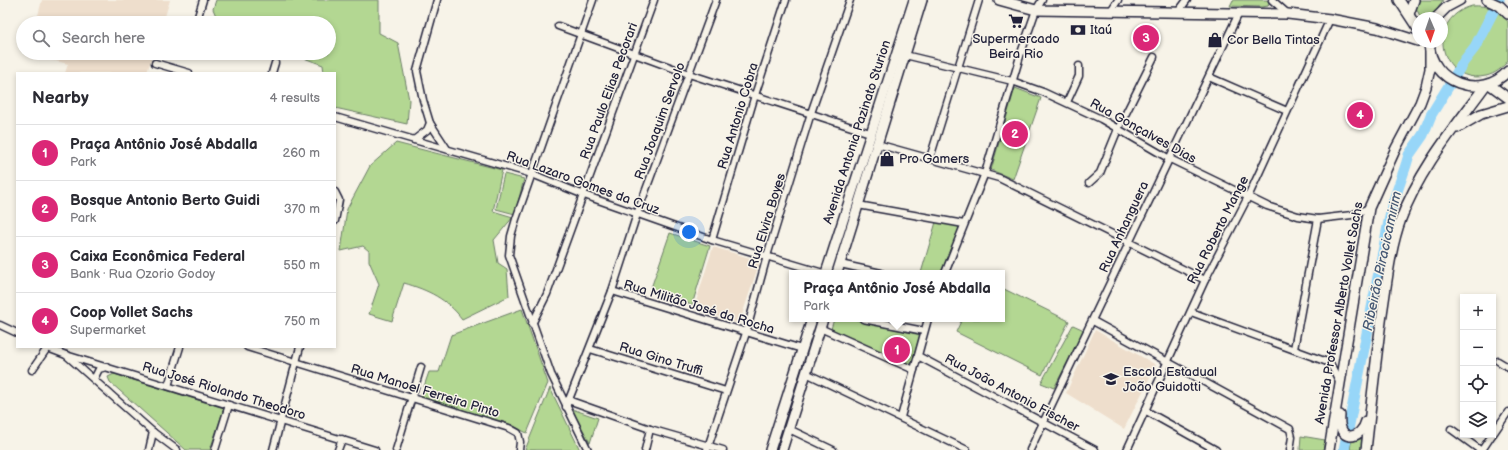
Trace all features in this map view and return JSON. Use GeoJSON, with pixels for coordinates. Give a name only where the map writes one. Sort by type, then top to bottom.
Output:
{"type":"FeatureCollection","features":[{"type":"Feature","properties":{"kind":"main road","name":"Avenida Antonia Pazinato Sturion"},"geometry":{"type":"LineString","coordinates":[[827,270],[914,0]]}},
{"type":"Feature","properties":{"kind":"main road","name":"Avenida Antonia Pazinato Sturion"},"geometry":{"type":"LineString","coordinates":[[839,269],[922,0]]}},
{"type":"Feature","properties":{"kind":"main road"},"geometry":{"type":"LineString","coordinates":[[999,0],[1036,10],[1288,14],[1330,19],[1391,32],[1412,40]]}},
{"type":"Feature","properties":{"kind":"main road"},"geometry":{"type":"LineString","coordinates":[[1399,0],[1412,19]]}},
{"type":"Feature","properties":{"kind":"main road"},"geometry":{"type":"LineString","coordinates":[[1409,14],[1414,0]]}},
{"type":"Feature","properties":{"kind":"main road"},"geometry":{"type":"LineString","coordinates":[[1442,12],[1447,7],[1460,0]]}},
{"type":"Feature","properties":{"kind":"main road"},"geometry":{"type":"LineString","coordinates":[[1489,0],[1500,6],[1508,14]]}},
{"type":"Feature","properties":{"kind":"main road","name":"Avenida Professor Alberto Vollet Sachs"},"geometry":{"type":"LineString","coordinates":[[1329,450],[1369,208],[1396,148],[1420,103],[1426,87],[1430,69],[1429,48]]}},
{"type":"Feature","properties":{"kind":"main road"},"geometry":{"type":"LineString","coordinates":[[1430,48],[1436,67],[1448,78],[1458,84],[1468,86],[1487,85],[1501,78],[1508,71]]}},
{"type":"Feature","properties":{"kind":"main road"},"geometry":{"type":"LineString","coordinates":[[1487,85],[1508,98]]}},
{"type":"Feature","properties":{"kind":"main road"},"geometry":{"type":"LineString","coordinates":[[1366,450],[1386,289],[1397,234],[1408,203],[1449,134],[1487,85]]}},
{"type":"Feature","properties":{"kind":"main road"},"geometry":{"type":"LineString","coordinates":[[1449,134],[1473,118],[1508,106]]}},
{"type":"Feature","properties":{"kind":"main road"},"geometry":{"type":"LineString","coordinates":[[865,150],[877,144],[870,133]]}},
{"type":"Feature","properties":{"kind":"main road"},"geometry":{"type":"LineString","coordinates":[[770,450],[811,322]]}},
{"type":"Feature","properties":{"kind":"main road"},"geometry":{"type":"LineString","coordinates":[[782,450],[822,323]]}},
{"type":"Feature","properties":{"kind":"main road"},"geometry":{"type":"LineString","coordinates":[[802,350],[799,363],[801,368],[806,373]]}},
{"type":"Feature","properties":{"kind":"main road"},"geometry":{"type":"LineString","coordinates":[[1340,382],[1342,395],[1340,430],[1343,434],[1348,436],[1359,433],[1364,426],[1372,393]]}},
{"type":"Feature","properties":{"kind":"street"},"geometry":{"type":"LineString","coordinates":[[198,16],[203,0]]}},
{"type":"Feature","properties":{"kind":"street"},"geometry":{"type":"LineString","coordinates":[[437,0],[417,71],[430,123],[447,149]]}},
{"type":"Feature","properties":{"kind":"street"},"geometry":{"type":"LineString","coordinates":[[588,450],[532,324],[509,255],[511,236],[593,0]]}},
{"type":"Feature","properties":{"kind":"street","name":"Rua Paulo Elias Pecorari"},"geometry":{"type":"LineString","coordinates":[[532,324],[548,294],[654,0]]}},
{"type":"Feature","properties":{"kind":"street","name":"Rua Joaquim Servolo"},"geometry":{"type":"LineString","coordinates":[[567,404],[612,291],[637,214],[716,0]]}},
{"type":"Feature","properties":{"kind":"street","name":"Rua Antonio Cobra"},"geometry":{"type":"LineString","coordinates":[[712,240],[755,95],[786,0]]}},
{"type":"Feature","properties":{"kind":"street","name":"Rua Elvira Boyes"},"geometry":{"type":"LineString","coordinates":[[708,448],[746,333],[767,256],[811,113],[850,0]]}},
{"type":"Feature","properties":{"kind":"street"},"geometry":{"type":"LineString","coordinates":[[930,158],[979,0]]}},
{"type":"Feature","properties":{"kind":"street"},"geometry":{"type":"LineString","coordinates":[[946,270],[985,173],[1012,81],[1036,10],[1043,0]]}},
{"type":"Feature","properties":{"kind":"street"},"geometry":{"type":"LineString","coordinates":[[1043,0],[1046,10]]}},
{"type":"Feature","properties":{"kind":"street"},"geometry":{"type":"LineString","coordinates":[[1110,12],[1118,0]]}},
{"type":"Feature","properties":{"kind":"street"},"geometry":{"type":"LineString","coordinates":[[1178,12],[1187,0]]}},
{"type":"Feature","properties":{"kind":"street"},"geometry":{"type":"LineString","coordinates":[[1272,0],[1288,14]]}},
{"type":"Feature","properties":{"kind":"street","name":"Rua Anhanguera"},"geometry":{"type":"LineString","coordinates":[[1030,450],[1042,421],[1093,321],[1168,158],[1209,77],[1239,13]]}},
{"type":"Feature","properties":{"kind":"street","name":"Rua Roberto Mange"},"geometry":{"type":"LineString","coordinates":[[1127,450],[1205,280],[1248,197],[1330,19]]}},
{"type":"Feature","properties":{"kind":"street"},"geometry":{"type":"LineString","coordinates":[[558,26],[689,74],[870,133]]}},
{"type":"Feature","properties":{"kind":"street","name":"Rua Gonçalves Dias"},"geometry":{"type":"LineString","coordinates":[[905,55],[1012,81],[1067,102],[1168,158],[1267,206],[1298,216],[1318,219],[1352,215],[1369,208]]}},
{"type":"Feature","properties":{"kind":"street"},"geometry":{"type":"LineString","coordinates":[[1089,182],[1100,173],[1118,129],[1154,57]]}},
{"type":"Feature","properties":{"kind":"street"},"geometry":{"type":"LineString","coordinates":[[155,63],[186,72]]}},
{"type":"Feature","properties":{"kind":"street"},"geometry":{"type":"LineString","coordinates":[[272,72],[276,63]]}},
{"type":"Feature","properties":{"kind":"street"},"geometry":{"type":"LineString","coordinates":[[1067,102],[1079,76],[1079,66]]}},
{"type":"Feature","properties":{"kind":"street"},"geometry":{"type":"LineString","coordinates":[[1209,77],[1287,111]]}},
{"type":"Feature","properties":{"kind":"street","name":"Rua Lazaro Gomes da Cruz"},"geometry":{"type":"LineString","coordinates":[[336,117],[532,174],[584,195],[712,240],[813,270]]}},
{"type":"Feature","properties":{"kind":"street"},"geometry":{"type":"LineString","coordinates":[[414,140],[427,130],[430,123]]}},
{"type":"Feature","properties":{"kind":"street"},"geometry":{"type":"LineString","coordinates":[[877,144],[999,178],[1205,280]]}},
{"type":"Feature","properties":{"kind":"street"},"geometry":{"type":"LineString","coordinates":[[336,192],[339,200],[336,216]]}},
{"type":"Feature","properties":{"kind":"street"},"geometry":{"type":"LineString","coordinates":[[858,205],[964,224]]}},
{"type":"Feature","properties":{"kind":"street"},"geometry":{"type":"LineString","coordinates":[[1294,349],[1318,219]]}},
{"type":"Feature","properties":{"kind":"street"},"geometry":{"type":"LineString","coordinates":[[839,269],[850,270]]}},
{"type":"Feature","properties":{"kind":"street","name":"Rua Militão José da Rocha"},"geometry":{"type":"LineString","coordinates":[[612,291],[802,350]]}},
{"type":"Feature","properties":{"kind":"street"},"geometry":{"type":"LineString","coordinates":[[1191,312],[1330,363],[1340,382]]}},
{"type":"Feature","properties":{"kind":"street"},"geometry":{"type":"LineString","coordinates":[[1093,321],[1290,429],[1292,437],[1290,450]]}},
{"type":"Feature","properties":{"kind":"street"},"geometry":{"type":"LineString","coordinates":[[878,322],[924,331]]}},
{"type":"Feature","properties":{"kind":"street"},"geometry":{"type":"LineString","coordinates":[[901,417],[927,322]]}},
{"type":"Feature","properties":{"kind":"street"},"geometry":{"type":"LineString","coordinates":[[822,323],[914,370]]}},
{"type":"Feature","properties":{"kind":"street"},"geometry":{"type":"LineString","coordinates":[[0,325],[16,333]]}},
{"type":"Feature","properties":{"kind":"street"},"geometry":{"type":"LineString","coordinates":[[32,370],[46,348]]}},
{"type":"Feature","properties":{"kind":"street","name":"Rua José Riolando Theodoro"},"geometry":{"type":"LineString","coordinates":[[49,348],[66,355],[375,450]]}},
{"type":"Feature","properties":{"kind":"street"},"geometry":{"type":"LineString","coordinates":[[168,386],[180,348]]}},
{"type":"Feature","properties":{"kind":"street","name":"Rua Manoel Ferreira Pinto"},"geometry":{"type":"LineString","coordinates":[[250,348],[296,361],[411,399],[509,428],[518,433],[520,442],[518,450]]}},
{"type":"Feature","properties":{"kind":"street"},"geometry":{"type":"LineString","coordinates":[[273,450],[300,348]]}},
{"type":"Feature","properties":{"kind":"street","name":"Rua Gino Truffi"},"geometry":{"type":"LineString","coordinates":[[590,349],[726,391]]}},
{"type":"Feature","properties":{"kind":"street"},"geometry":{"type":"LineString","coordinates":[[66,355],[153,432],[177,450]]}},
{"type":"Feature","properties":{"kind":"street","name":"Rua João Antonio Fischer"},"geometry":{"type":"LineString","coordinates":[[918,356],[1094,450]]}},
{"type":"Feature","properties":{"kind":"street"},"geometry":{"type":"LineString","coordinates":[[1498,361],[1508,367]]}},
{"type":"Feature","properties":{"kind":"street"},"geometry":{"type":"LineString","coordinates":[[94,379],[99,369],[108,367]]}},
{"type":"Feature","properties":{"kind":"street"},"geometry":{"type":"LineString","coordinates":[[396,450],[421,367]]}},
{"type":"Feature","properties":{"kind":"street"},"geometry":{"type":"LineString","coordinates":[[806,373],[901,417],[967,450]]}},
{"type":"Feature","properties":{"kind":"street"},"geometry":{"type":"LineString","coordinates":[[567,404],[708,448],[723,450]]}},
{"type":"Feature","properties":{"kind":"street"},"geometry":{"type":"LineString","coordinates":[[215,450],[229,405]]}},
{"type":"Feature","properties":{"kind":"street"},"geometry":{"type":"LineString","coordinates":[[1146,411],[1216,450]]}},
{"type":"Feature","properties":{"kind":"street"},"geometry":{"type":"LineString","coordinates":[[1496,430],[1508,412]]}},
{"type":"Feature","properties":{"kind":"street"},"geometry":{"type":"LineString","coordinates":[[644,450],[650,429]]}},
{"type":"Feature","properties":{"kind":"street"},"geometry":{"type":"LineString","coordinates":[[789,429],[833,450]]}},
{"type":"Feature","properties":{"kind":"street"},"geometry":{"type":"LineString","coordinates":[[1451,429],[1481,450],[1490,438]]}},
{"type":"Feature","properties":{"kind":"street"},"geometry":{"type":"LineString","coordinates":[[149,450],[153,432]]}},
{"type":"Feature","properties":{"kind":"street"},"geometry":{"type":"LineString","coordinates":[[338,450],[342,439]]}},
{"type":"Feature","properties":{"kind":"shaded area"},"geometry":{"type":"Polygon","coordinates":[[[42,0],[170,0],[165,16],[38,16],[42,0]]]}},
{"type":"Feature","properties":{"kind":"shaded area"},"geometry":{"type":"Polygon","coordinates":[[[52,60],[151,60],[147,72],[65,72],[68,64],[52,60]]]}},
{"type":"Feature","properties":{"kind":"shaded area"},"geometry":{"type":"Polygon","coordinates":[[[713,247],[760,261],[739,324],[694,308],[713,247]]]}},
{"type":"Feature","properties":{"kind":"shaded area","name":"Escola Estadual João Guidotti"},"geometry":{"type":"Polygon","coordinates":[[[1095,330],[1156,365],[1124,429],[1066,393],[1095,330]]]}},
{"type":"Feature","properties":{"kind":"green space"},"geometry":{"type":"Polygon","coordinates":[[[216,0],[379,0],[379,33],[398,43],[409,100],[407,124],[336,108],[336,72],[324,72],[323,65],[309,60],[336,60],[336,16],[216,16],[213,9],[216,0]]]}},
{"type":"Feature","properties":{"kind":"green space"},"geometry":{"type":"Polygon","coordinates":[[[1233,0],[1267,0],[1269,3],[1268,6],[1262,7],[1230,6],[1233,0]]]}},
{"type":"Feature","properties":{"kind":"green space"},"geometry":{"type":"Polygon","coordinates":[[[1420,0],[1443,0],[1436,12],[1418,12],[1415,6],[1420,0]]]}},
{"type":"Feature","properties":{"kind":"green space"},"geometry":{"type":"Polygon","coordinates":[[[1472,6],[1483,6],[1497,11],[1505,18],[1508,22],[1508,60],[1504,66],[1493,74],[1486,76],[1470,76],[1458,71],[1449,62],[1444,48],[1448,48],[1448,23],[1457,13],[1472,6]]]}},
{"type":"Feature","properties":{"kind":"green space"},"geometry":{"type":"Polygon","coordinates":[[[1015,88],[1041,98],[1013,179],[991,170],[1015,88]]]}},
{"type":"Feature","properties":{"kind":"green space"},"geometry":{"type":"Polygon","coordinates":[[[396,143],[502,170],[493,211],[513,217],[494,240],[498,263],[507,269],[509,296],[462,319],[450,306],[436,296],[404,283],[392,321],[369,314],[379,284],[369,261],[369,251],[363,246],[341,251],[347,209],[370,166],[396,143]]]}},
{"type":"Feature","properties":{"kind":"green space"},"geometry":{"type":"Polygon","coordinates":[[[504,174],[524,179],[515,214],[496,209],[504,174]]]}},
{"type":"Feature","properties":{"kind":"green space"},"geometry":{"type":"Polygon","coordinates":[[[936,222],[961,227],[943,270],[922,270],[936,222]]]}},
{"type":"Feature","properties":{"kind":"green space"},"geometry":{"type":"Polygon","coordinates":[[[670,233],[710,246],[692,305],[650,291],[670,233]]]}},
{"type":"Feature","properties":{"kind":"green space"},"geometry":{"type":"Polygon","coordinates":[[[1005,289],[1069,321],[1042,375],[956,332],[961,322],[1005,322],[1005,289]]]}},
{"type":"Feature","properties":{"kind":"green space"},"geometry":{"type":"Polygon","coordinates":[[[522,309],[548,383],[527,433],[507,423],[420,398],[429,372],[439,372],[451,335],[522,309]]]}},
{"type":"Feature","properties":{"kind":"green space"},"geometry":{"type":"Polygon","coordinates":[[[833,322],[866,322],[920,335],[911,366],[831,329],[833,322]]]}},
{"type":"Feature","properties":{"kind":"green space"},"geometry":{"type":"Polygon","coordinates":[[[1073,325],[1084,330],[1054,388],[1041,383],[1073,325]]]}},
{"type":"Feature","properties":{"kind":"green space"},"geometry":{"type":"Polygon","coordinates":[[[114,374],[224,408],[210,450],[186,450],[110,382],[108,377],[114,374]]]}},
{"type":"Feature","properties":{"kind":"green space"},"geometry":{"type":"Polygon","coordinates":[[[550,388],[580,450],[525,450],[550,388]]]}},
{"type":"Feature","properties":{"kind":"green space"},"geometry":{"type":"Polygon","coordinates":[[[572,409],[598,418],[590,443],[572,409]]]}},
{"type":"Feature","properties":{"kind":"green space"},"geometry":{"type":"Polygon","coordinates":[[[1301,436],[1325,440],[1323,450],[1300,450],[1301,436]]]}},
{"type":"Feature","properties":{"kind":"green space"},"geometry":{"type":"Polygon","coordinates":[[[1364,438],[1362,450],[1350,450],[1351,442],[1364,438]]]}},
{"type":"Feature","properties":{"kind":"waterway","name":"Ribeirão Piracicamirim"},"geometry":{"type":"LineString","coordinates":[[1344,450],[1392,206],[1409,155],[1423,135],[1431,115],[1464,61],[1475,47],[1499,0]]}},
{"type":"Feature","properties":{"kind":"place","name":"Supermercado Beira Rio"},"geometry":{"type":"Point","coordinates":[1016,21]}},
{"type":"Feature","properties":{"kind":"place","name":"Itaú"},"geometry":{"type":"Point","coordinates":[1078,30]}},
{"type":"Feature","properties":{"kind":"place","name":"Caixa Econômica Federal"},"geometry":{"type":"Point","coordinates":[1146,38]}},
{"type":"Feature","properties":{"kind":"place","name":"Cor Bella Tintas"},"geometry":{"type":"Point","coordinates":[1215,40]}},
{"type":"Feature","properties":{"kind":"place","name":"Coop Vollet Sachs"},"geometry":{"type":"Point","coordinates":[1360,115]}},
{"type":"Feature","properties":{"kind":"place","name":"Bosque Antonio Berto Guidi"},"geometry":{"type":"Point","coordinates":[1015,134]}},
{"type":"Feature","properties":{"kind":"place","name":"Pro Gamers"},"geometry":{"type":"Point","coordinates":[887,159]}},
{"type":"Feature","properties":{"kind":"place","name":"Praça Antônio José Abdalla"},"geometry":{"type":"Point","coordinates":[897,350]}},
{"type":"Feature","properties":{"kind":"place","name":"Escola Estadual João Guidotti"},"geometry":{"type":"Point","coordinates":[1111,379]}}]}
